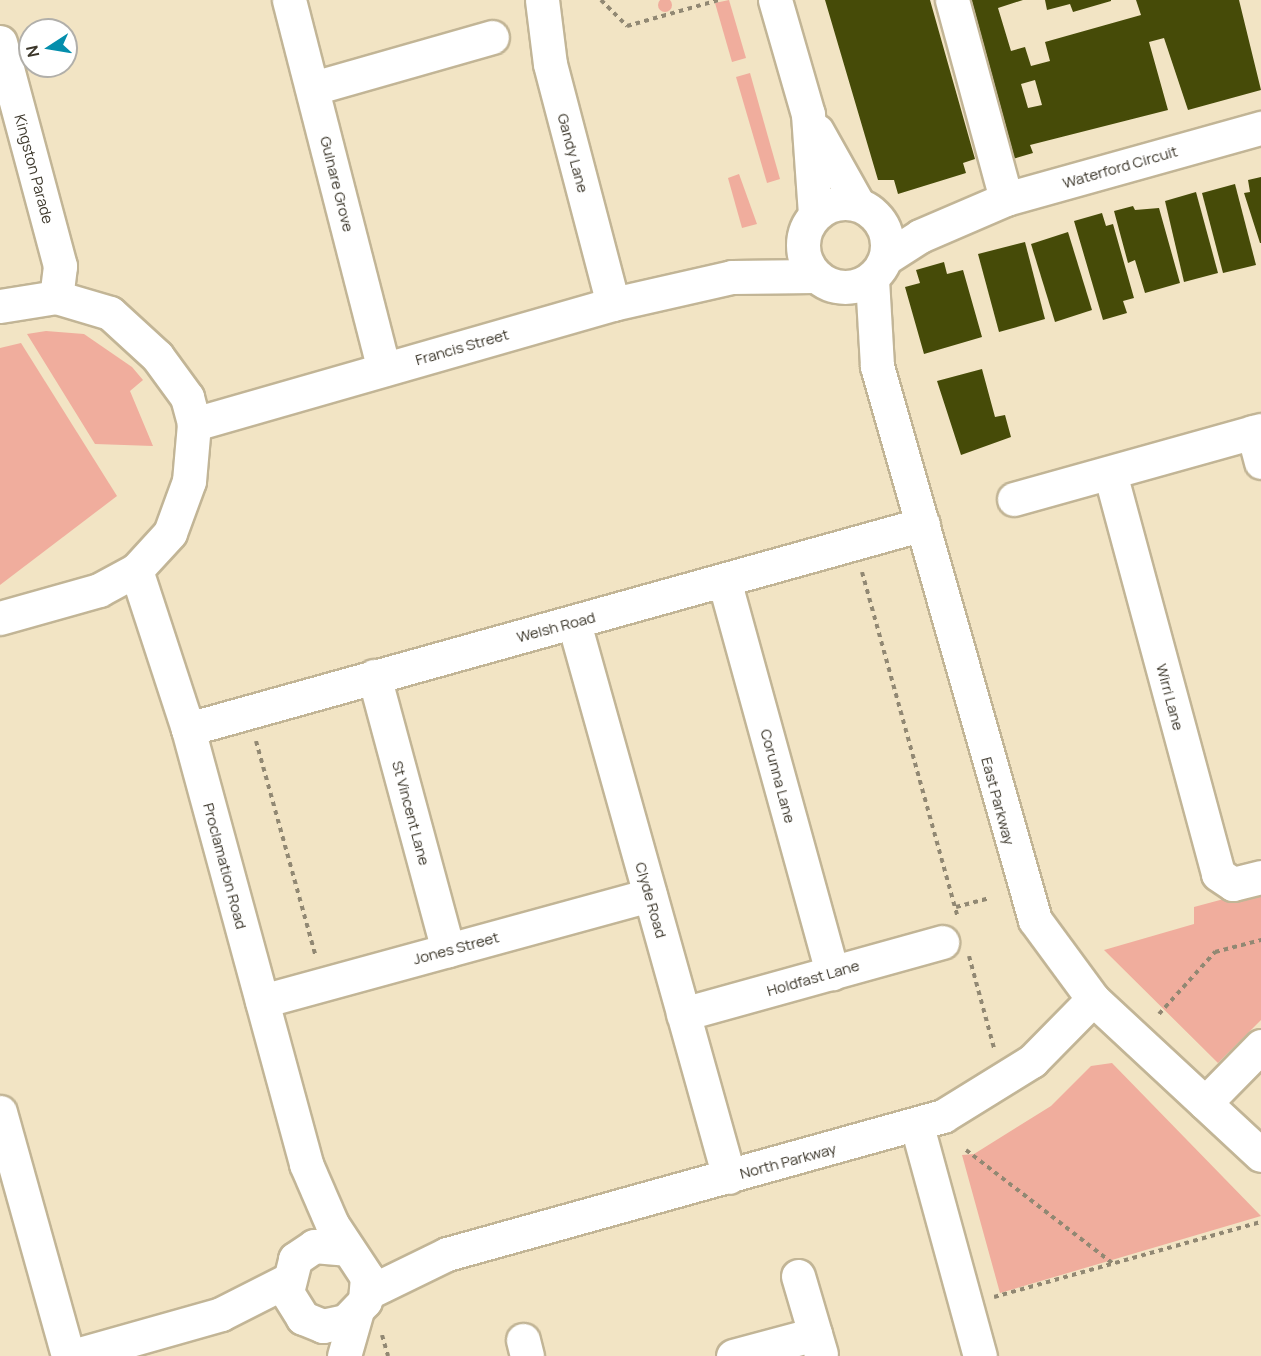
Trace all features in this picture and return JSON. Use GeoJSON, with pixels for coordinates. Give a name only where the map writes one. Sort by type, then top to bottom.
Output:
{"type":"FeatureCollection","features":[{"type":"Feature","properties":{"kind":"street","name":"Gulnare Grove"},"geometry":{"type":"LineString","coordinates":[[289,0],[384,369]]}},
{"type":"Feature","properties":{"kind":"street","name":"Gandy Lane"},"geometry":{"type":"LineString","coordinates":[[542,0],[550,64],[613,304]]}},
{"type":"Feature","properties":{"kind":"street"},"geometry":{"type":"LineString","coordinates":[[775,0],[808,114],[810,222],[802,254],[820,280],[851,289],[879,268],[887,236],[868,210],[808,114]]}},
{"type":"Feature","properties":{"kind":"street"},"geometry":{"type":"LineString","coordinates":[[952,0],[993,204]]}},
{"type":"Feature","properties":{"kind":"street"},"geometry":{"type":"LineString","coordinates":[[313,88],[492,37]]}},
{"type":"Feature","properties":{"kind":"street","name":"Kingston Parade"},"geometry":{"type":"LineString","coordinates":[[0,42],[60,266],[56,297]]}},
{"type":"Feature","properties":{"kind":"street","name":"Waterford Circuit"},"geometry":{"type":"LineString","coordinates":[[868,210],[993,204],[1261,128]]}},
{"type":"Feature","properties":{"kind":"street"},"geometry":{"type":"LineString","coordinates":[[810,222],[836,203],[868,210]]}},
{"type":"Feature","properties":{"kind":"street","name":"Waterford Circuit"},"geometry":{"type":"LineString","coordinates":[[879,268],[993,204]]}},
{"type":"Feature","properties":{"kind":"street","name":"Francis Street"},"geometry":{"type":"LineString","coordinates":[[732,277],[810,222]]}},
{"type":"Feature","properties":{"kind":"street","name":"East Parkway"},"geometry":{"type":"LineString","coordinates":[[878,366],[879,268]]}},
{"type":"Feature","properties":{"kind":"street","name":"Francis Street"},"geometry":{"type":"LineString","coordinates":[[195,424],[613,304],[732,277],[820,280]]}},
{"type":"Feature","properties":{"kind":"street","name":"East Parkway"},"geometry":{"type":"LineString","coordinates":[[820,280],[842,300],[878,366],[1021,885],[1035,921],[1093,999],[1261,1155]]}},
{"type":"Feature","properties":{"kind":"street"},"geometry":{"type":"LineString","coordinates":[[0,306],[56,297],[110,314],[157,356],[187,397],[195,424],[189,481],[170,533],[136,570],[99,590],[0,618]]}},
{"type":"Feature","properties":{"kind":"street"},"geometry":{"type":"LineString","coordinates":[[1014,499],[1110,473],[1258,442]]}},
{"type":"Feature","properties":{"kind":"street","name":"Wirri Lane"},"geometry":{"type":"LineString","coordinates":[[1110,473],[1218,874],[1233,884],[1261,877]]}},
{"type":"Feature","properties":{"kind":"street","name":"Welsh Road"},"geometry":{"type":"LineString","coordinates":[[188,729],[923,524]]}},
{"type":"Feature","properties":{"kind":"street","name":"Proclamation Road"},"geometry":{"type":"LineString","coordinates":[[136,570],[188,729],[306,1164],[358,1280]]}},
{"type":"Feature","properties":{"kind":"street","name":"Corunna Lane"},"geometry":{"type":"LineString","coordinates":[[724,580],[832,972]]}},
{"type":"Feature","properties":{"kind":"street","name":"Clyde Road"},"geometry":{"type":"LineString","coordinates":[[574,623],[729,1177]]}},
{"type":"Feature","properties":{"kind":"street","name":"St Vincent Lane"},"geometry":{"type":"LineString","coordinates":[[374,676],[448,950]]}},
{"type":"Feature","properties":{"kind":"street","name":"Jones Street"},"geometry":{"type":"LineString","coordinates":[[262,1001],[650,895]]}},
{"type":"Feature","properties":{"kind":"street","name":"Holdfast Lane"},"geometry":{"type":"LineString","coordinates":[[683,1014],[957,939]]}},
{"type":"Feature","properties":{"kind":"street","name":"North Parkway"},"geometry":{"type":"LineString","coordinates":[[358,1280],[917,1126],[993,1089],[1032,1061],[1093,999]]}},
{"type":"Feature","properties":{"kind":"street"},"geometry":{"type":"LineString","coordinates":[[1205,1103],[1261,1046]]}},
{"type":"Feature","properties":{"kind":"street"},"geometry":{"type":"LineString","coordinates":[[0,1112],[71,1356],[221,1314],[298,1305],[335,1325],[358,1280]]}},
{"type":"Feature","properties":{"kind":"street"},"geometry":{"type":"LineString","coordinates":[[917,1126],[980,1356]]}},
{"type":"Feature","properties":{"kind":"street","name":"Proclamation Road"},"geometry":{"type":"LineString","coordinates":[[304,1251],[306,1164]]}},
{"type":"Feature","properties":{"kind":"street"},"geometry":{"type":"LineString","coordinates":[[327,1356],[298,1305],[304,1251],[325,1244],[358,1280]]}},
{"type":"Feature","properties":{"kind":"street"},"geometry":{"type":"LineString","coordinates":[[733,1356],[818,1345],[798,1275]]}},
{"type":"Feature","properties":{"kind":"street"},"geometry":{"type":"LineString","coordinates":[[344,1356],[358,1280]]}},
{"type":"Feature","properties":{"kind":"path"},"geometry":{"type":"LineString","coordinates":[[601,0],[627,26],[719,0]]}},
{"type":"Feature","properties":{"kind":"path"},"geometry":{"type":"LineString","coordinates":[[862,572],[956,908],[957,939],[994,1048]]}},
{"type":"Feature","properties":{"kind":"path"},"geometry":{"type":"LineString","coordinates":[[256,741],[316,957]]}},
{"type":"Feature","properties":{"kind":"path"},"geometry":{"type":"LineString","coordinates":[[956,908],[989,898]]}},
{"type":"Feature","properties":{"kind":"path"},"geometry":{"type":"LineString","coordinates":[[1159,1014],[1215,952],[1261,940]]}},
{"type":"Feature","properties":{"kind":"path"},"geometry":{"type":"LineString","coordinates":[[966,1150],[1113,1264]]}},
{"type":"Feature","properties":{"kind":"path"},"geometry":{"type":"LineString","coordinates":[[991,1298],[1261,1222]]}},
{"type":"Feature","properties":{"kind":"path"},"geometry":{"type":"LineString","coordinates":[[382,1335],[388,1356]]}},
{"type":"Feature","properties":{"kind":"shaded area"},"geometry":{"type":"Polygon","coordinates":[[[665,-2],[670,0],[672,5],[670,10],[665,12],[660,10],[658,5],[660,0],[665,-2]]]}},
{"type":"Feature","properties":{"kind":"shaded area"},"geometry":{"type":"Polygon","coordinates":[[[729,0],[746,58],[732,62],[715,3],[729,0]]]}},
{"type":"Feature","properties":{"kind":"shaded area"},"geometry":{"type":"Polygon","coordinates":[[[750,73],[780,179],[767,183],[736,77],[750,73]]]}},
{"type":"Feature","properties":{"kind":"shaded area"},"geometry":{"type":"Polygon","coordinates":[[[739,174],[757,224],[742,228],[728,178],[739,174]]]}},
{"type":"Feature","properties":{"kind":"shaded area"},"geometry":{"type":"Polygon","coordinates":[[[46,331],[84,334],[132,367],[143,380],[130,391],[153,446],[95,444],[27,334],[46,331]]]}},
{"type":"Feature","properties":{"kind":"shaded area"},"geometry":{"type":"Polygon","coordinates":[[[21,343],[117,496],[0,585],[0,348],[21,343]]]}},
{"type":"Feature","properties":{"kind":"shaded area"},"geometry":{"type":"Polygon","coordinates":[[[1261,889],[1261,1020],[1218,1063],[1104,950],[1194,924],[1194,907],[1261,889]]]}},
{"type":"Feature","properties":{"kind":"shaded area"},"geometry":{"type":"Polygon","coordinates":[[[1112,1063],[1261,1216],[1000,1293],[962,1155],[974,1154],[1051,1106],[1091,1066],[1112,1063]]]}},
{"type":"Feature","properties":{"kind":"building"},"geometry":{"type":"Polygon","coordinates":[[[825,0],[930,0],[975,159],[963,163],[966,173],[898,194],[894,180],[878,180],[825,0]]]}},
{"type":"Feature","properties":{"kind":"building"},"geometry":{"type":"Polygon","coordinates":[[[969,0],[1023,0],[998,8],[1011,51],[1025,47],[1031,66],[1050,61],[1045,42],[1141,15],[1136,0],[1239,0],[1261,90],[1188,110],[1164,38],[1149,42],[1168,110],[1030,145],[1033,153],[1009,160],[969,0]],[[1035,80],[1021,84],[1028,108],[1042,105],[1035,80]]]}},
{"type":"Feature","properties":{"kind":"building"},"geometry":{"type":"Polygon","coordinates":[[[1045,0],[1111,1],[1073,12],[1070,4],[1047,10],[1045,0]]]}},
{"type":"Feature","properties":{"kind":"building"},"geometry":{"type":"Polygon","coordinates":[[[1261,177],[1260,243],[1244,193],[1250,192],[1248,180],[1261,177]]]}},
{"type":"Feature","properties":{"kind":"building"},"geometry":{"type":"Polygon","coordinates":[[[1235,184],[1256,265],[1223,273],[1202,193],[1235,184]]]}},
{"type":"Feature","properties":{"kind":"building"},"geometry":{"type":"Polygon","coordinates":[[[1196,192],[1218,273],[1184,282],[1165,201],[1196,192]]]}},
{"type":"Feature","properties":{"kind":"building"},"geometry":{"type":"Polygon","coordinates":[[[1133,206],[1135,210],[1159,208],[1180,283],[1145,293],[1135,260],[1128,263],[1114,211],[1133,206]]]}},
{"type":"Feature","properties":{"kind":"building"},"geometry":{"type":"Polygon","coordinates":[[[1102,213],[1106,226],[1113,224],[1134,298],[1123,301],[1127,313],[1103,320],[1074,221],[1102,213]]]}},
{"type":"Feature","properties":{"kind":"building"},"geometry":{"type":"Polygon","coordinates":[[[1068,232],[1092,310],[1055,322],[1031,244],[1068,232]]]}},
{"type":"Feature","properties":{"kind":"building"},"geometry":{"type":"Polygon","coordinates":[[[1025,242],[1045,319],[999,332],[978,254],[1025,242]]]}},
{"type":"Feature","properties":{"kind":"building"},"geometry":{"type":"Polygon","coordinates":[[[944,262],[947,274],[963,270],[982,337],[924,354],[905,287],[920,283],[916,270],[944,262]]]}},
{"type":"Feature","properties":{"kind":"building"},"geometry":{"type":"Polygon","coordinates":[[[982,369],[995,417],[1005,415],[1011,437],[961,455],[937,381],[982,369]]]}}]}
